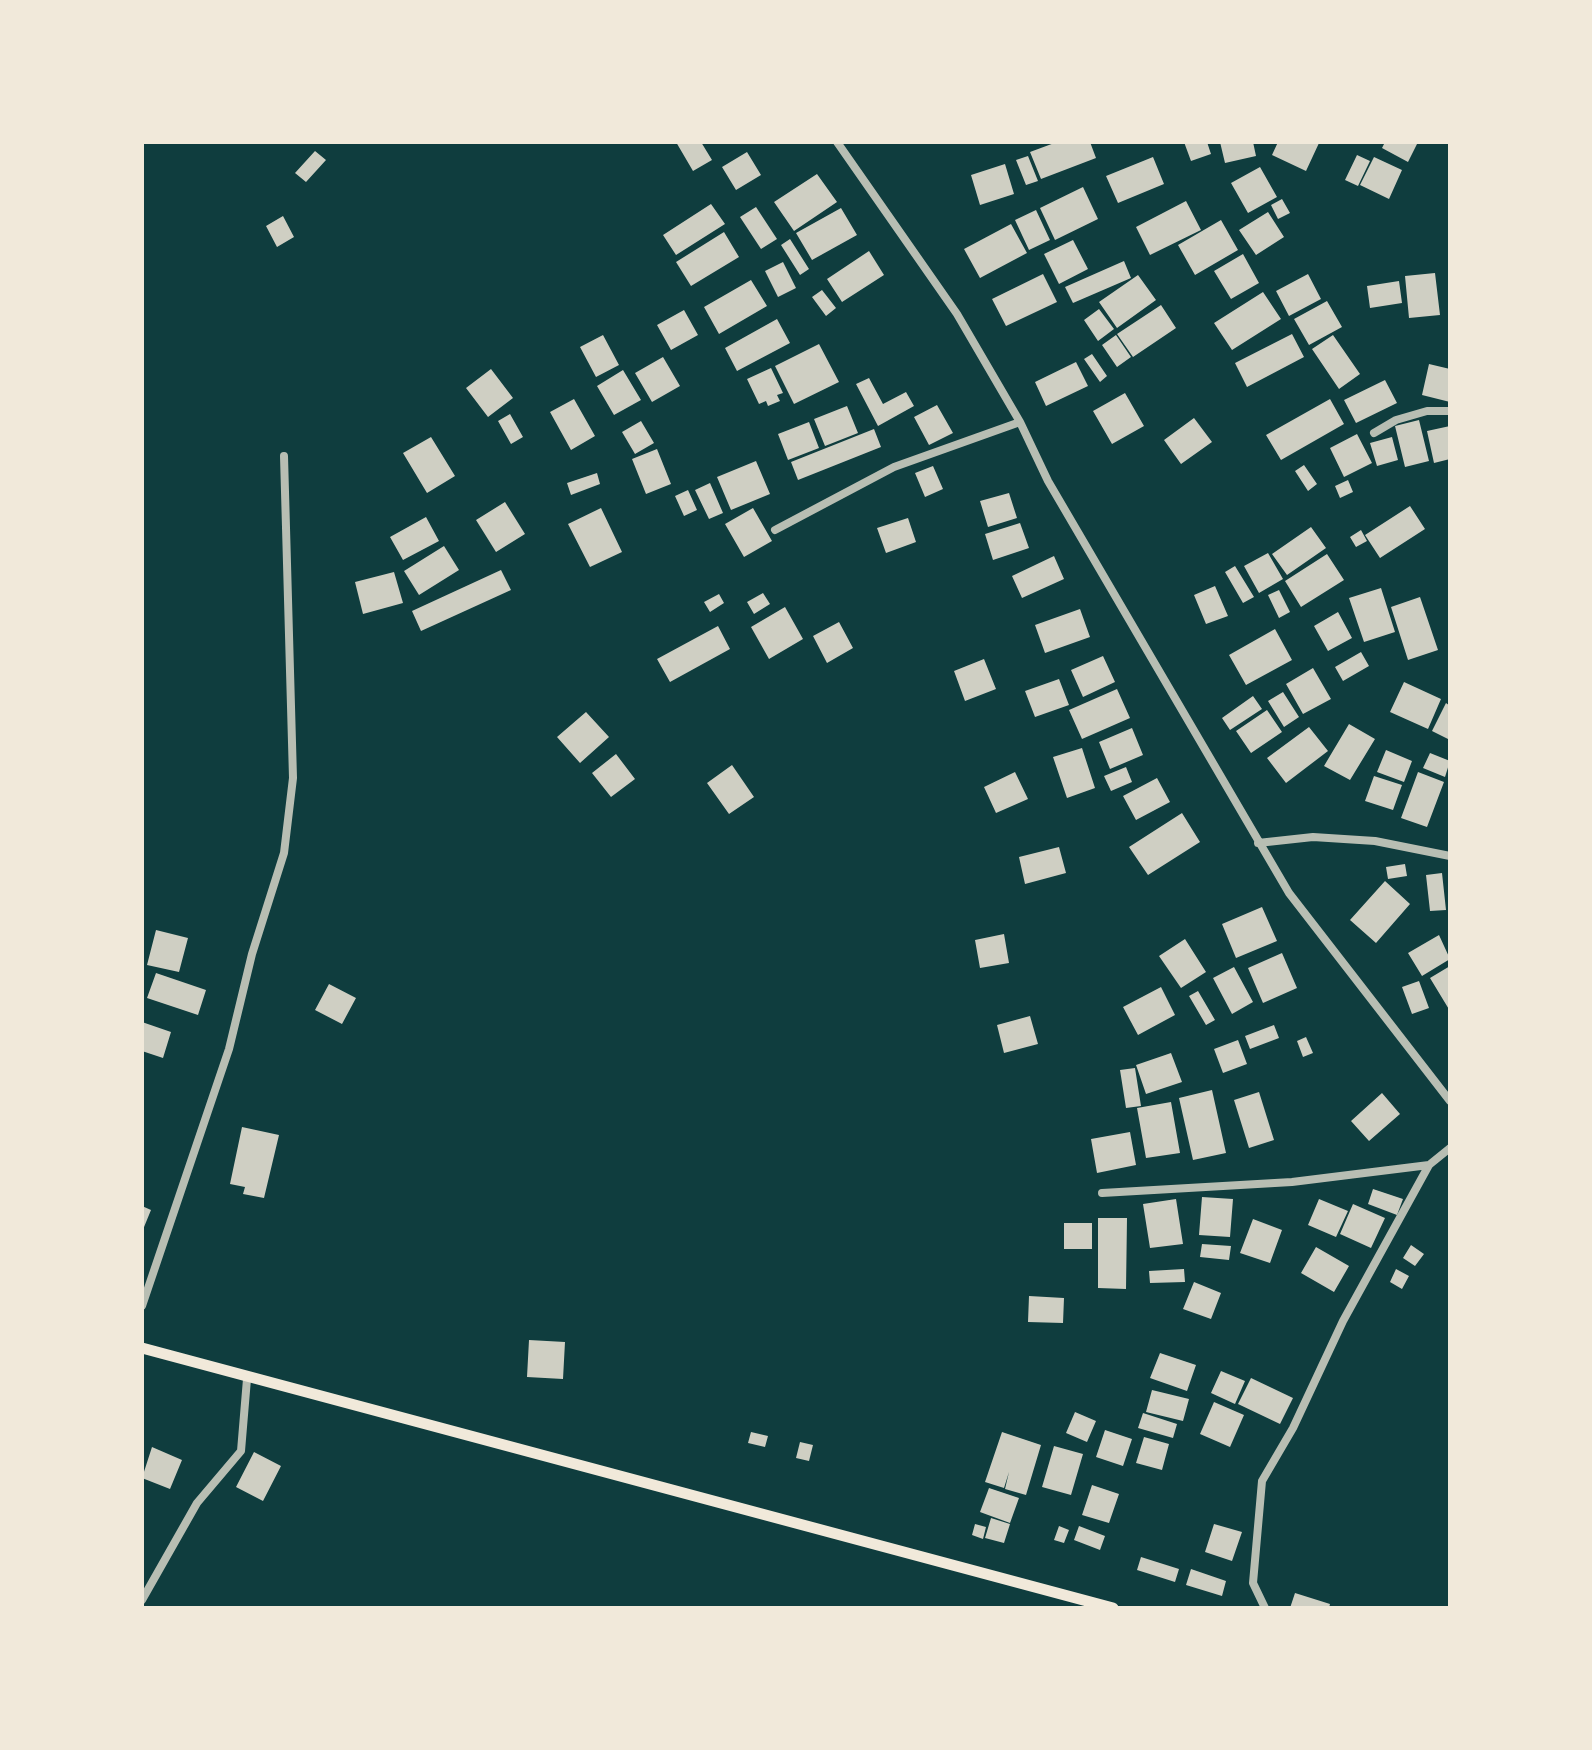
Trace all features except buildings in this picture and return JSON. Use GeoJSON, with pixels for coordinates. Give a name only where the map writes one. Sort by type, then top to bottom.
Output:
{"type":"FeatureCollection","features":[{"type":"Feature","properties":{"kind":"main road"},"geometry":{"type":"LineString","coordinates":[[142,1348],[247,1379],[1113,1608]]}},
{"type":"Feature","properties":{"kind":"street"},"geometry":{"type":"LineString","coordinates":[[837,142],[957,314],[1020,422],[1048,481],[1289,893],[1450,1101]]}},
{"type":"Feature","properties":{"kind":"street"},"geometry":{"type":"LineString","coordinates":[[1374,433],[1396,420],[1427,411],[1450,411]]}},
{"type":"Feature","properties":{"kind":"street"},"geometry":{"type":"LineString","coordinates":[[775,530],[894,467],[1020,422]]}},
{"type":"Feature","properties":{"kind":"street"},"geometry":{"type":"LineString","coordinates":[[142,1306],[229,1049],[252,954],[284,853],[293,778],[284,456]]}},
{"type":"Feature","properties":{"kind":"street"},"geometry":{"type":"LineString","coordinates":[[1258,843],[1313,837],[1375,841],[1450,856]]}},
{"type":"Feature","properties":{"kind":"street"},"geometry":{"type":"LineString","coordinates":[[1265,1608],[1253,1583],[1262,1481],[1293,1428],[1343,1321],[1429,1165],[1450,1148]]}},
{"type":"Feature","properties":{"kind":"street"},"geometry":{"type":"LineString","coordinates":[[1102,1193],[1292,1182],[1429,1165]]}},
{"type":"Feature","properties":{"kind":"street"},"geometry":{"type":"LineString","coordinates":[[142,1600],[197,1503],[241,1451],[246,1420],[247,1379]]}}]}
